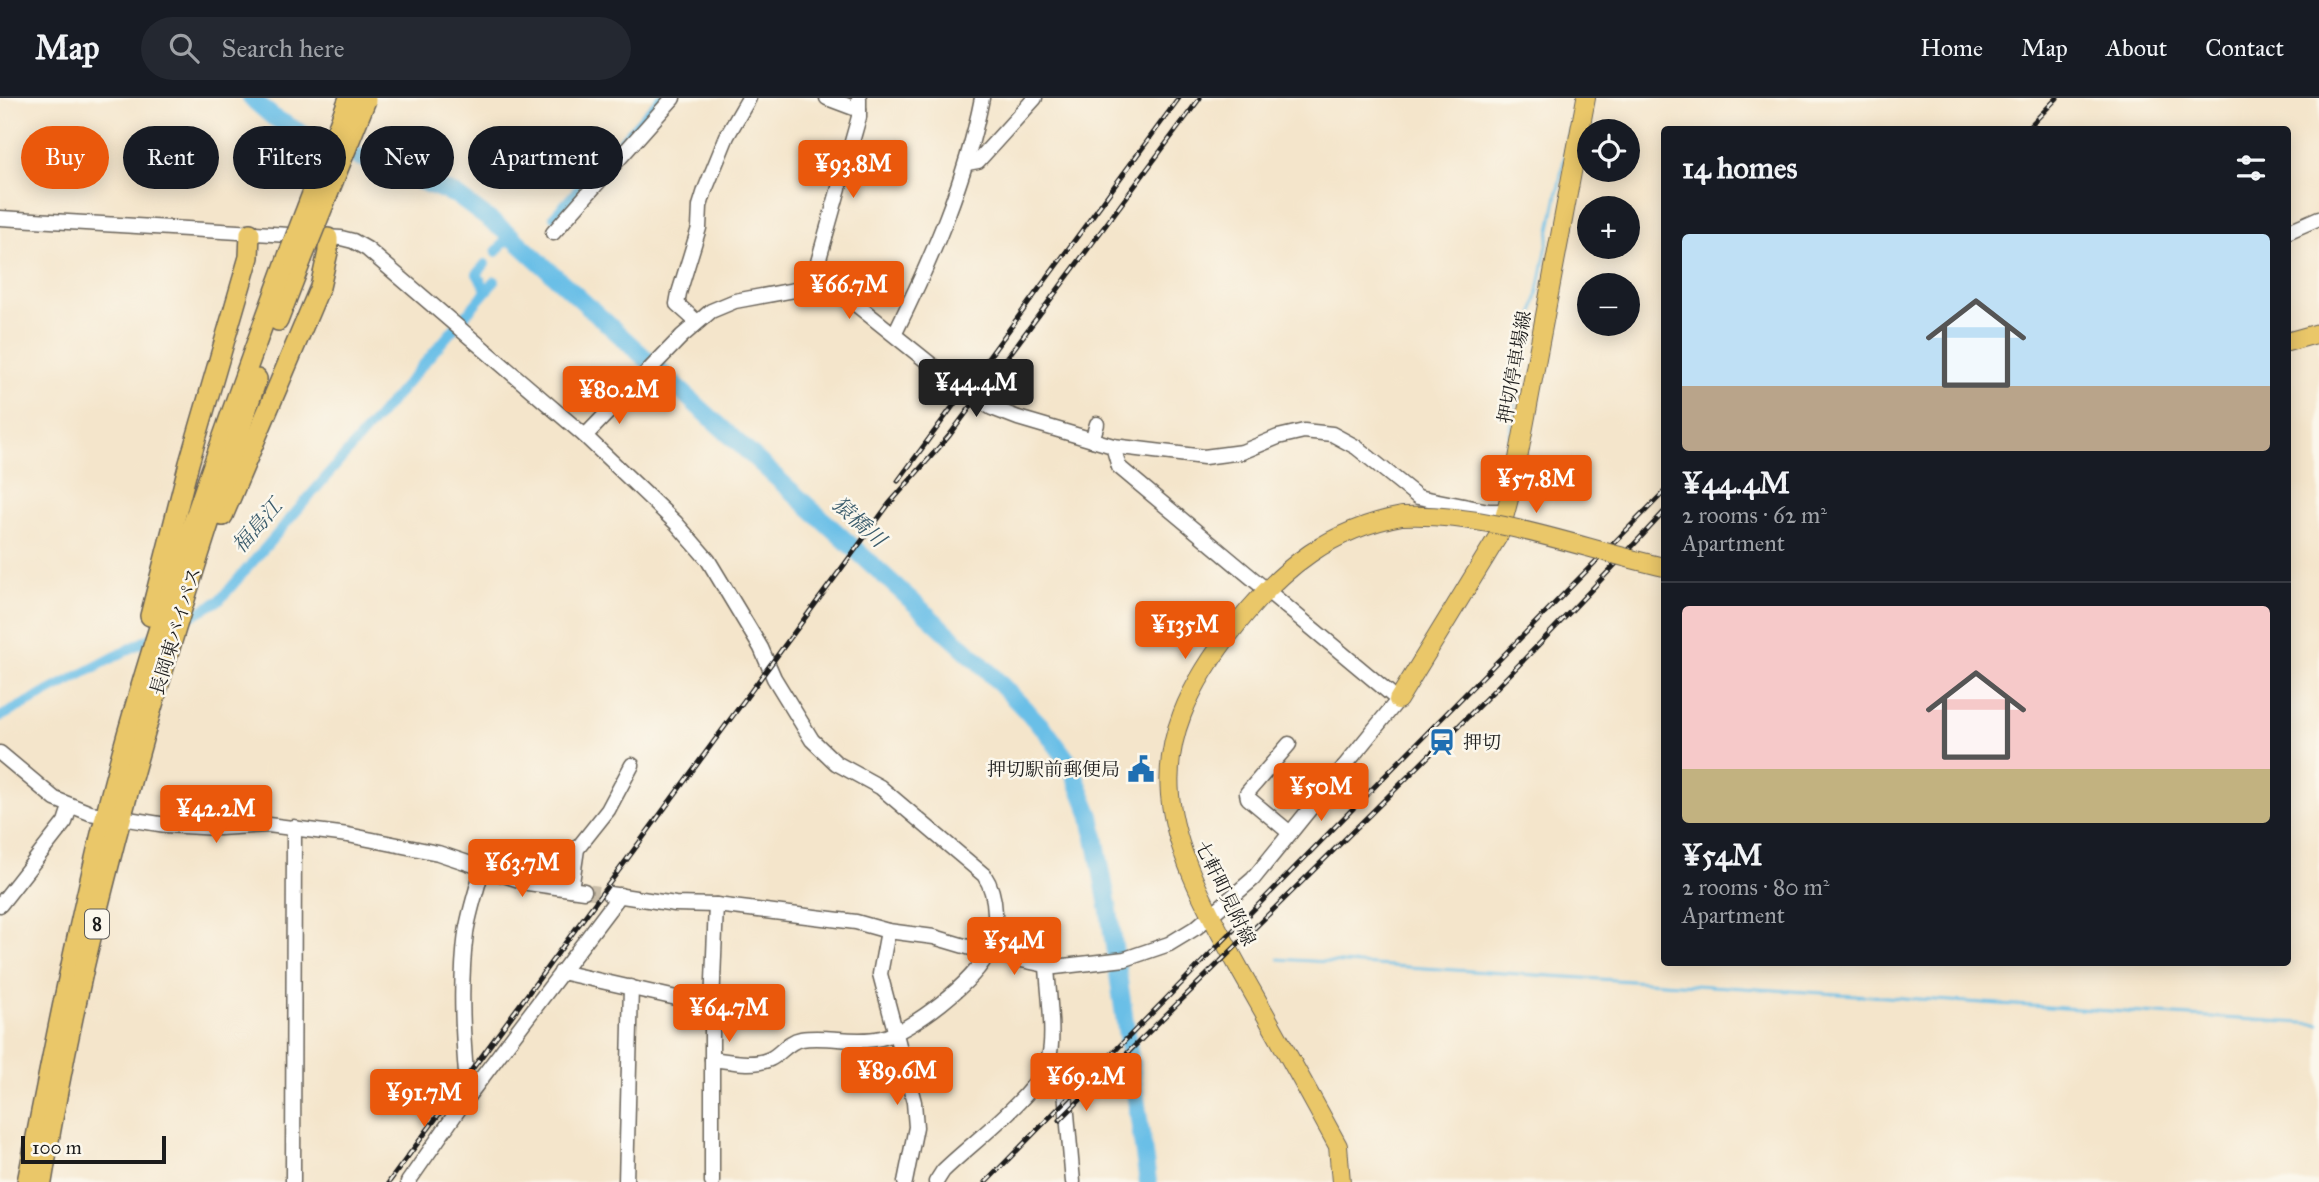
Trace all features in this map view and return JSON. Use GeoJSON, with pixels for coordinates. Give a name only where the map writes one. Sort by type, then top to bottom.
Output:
{"type":"FeatureCollection","features":[{"type":"Feature","properties":{"kind":"highway","name":"長岡東バイパス"},"geometry":{"type":"LineString","coordinates":[[27,1182],[61,1006],[153,673],[160,605],[360,99]]}},
{"type":"Feature","properties":{"kind":"highway"},"geometry":{"type":"LineString","coordinates":[[160,605],[189,463],[249,257],[250,233]]}},
{"type":"Feature","properties":{"kind":"highway"},"geometry":{"type":"LineString","coordinates":[[128,762],[153,673],[192,589],[320,287],[328,252],[328,238]]}},
{"type":"Feature","properties":{"kind":"highway","name":"長岡東バイパス"},"geometry":{"type":"LineString","coordinates":[[192,589],[295,258]]}},
{"type":"Feature","properties":{"kind":"highway","name":"長岡東バイパス"},"geometry":{"type":"LineString","coordinates":[[42,1182],[114,816]]}},
{"type":"Feature","properties":{"kind":"main road","name":"押切停車場線"},"geometry":{"type":"LineString","coordinates":[[1398,700],[1488,554],[1500,533],[1507,511],[1587,98]]}},
{"type":"Feature","properties":{"kind":"main road"},"geometry":{"type":"LineString","coordinates":[[2291,341],[2319,333]]}},
{"type":"Feature","properties":{"kind":"main road","name":"七軒町見附線"},"geometry":{"type":"LineString","coordinates":[[1341,1182],[1338,1146],[1183,859],[1172,819],[1169,779],[1174,740],[1184,706],[1207,661],[1266,587],[1301,558],[1340,535],[1402,516],[1441,514],[1476,520],[1661,566]]}},
{"type":"Feature","properties":{"kind":"street"},"geometry":{"type":"LineString","coordinates":[[553,233],[673,98]]}},
{"type":"Feature","properties":{"kind":"street"},"geometry":{"type":"LineString","coordinates":[[697,322],[677,304],[679,293],[699,228],[700,206],[705,190],[727,136],[749,98]]}},
{"type":"Feature","properties":{"kind":"street"},"geometry":{"type":"LineString","coordinates":[[811,287],[859,104],[827,98]]}},
{"type":"Feature","properties":{"kind":"street"},"geometry":{"type":"LineString","coordinates":[[895,334],[967,163],[982,98]]}},
{"type":"Feature","properties":{"kind":"street"},"geometry":{"type":"LineString","coordinates":[[967,163],[978,161],[1035,98]]}},
{"type":"Feature","properties":{"kind":"street"},"geometry":{"type":"LineString","coordinates":[[0,218],[328,238],[353,241],[367,249],[585,436],[696,545],[761,648],[775,678],[812,740],[836,762],[880,787],[984,875],[994,892],[988,953],[970,976],[946,998],[896,1034],[855,1041],[801,1039],[793,1041],[768,1061],[752,1063],[712,1059]]}},
{"type":"Feature","properties":{"kind":"street"},"geometry":{"type":"LineString","coordinates":[[2291,230],[2319,218]]}},
{"type":"Feature","properties":{"kind":"street"},"geometry":{"type":"LineString","coordinates":[[585,436],[682,336],[711,311],[735,301],[811,287],[853,302],[958,387],[985,404],[1018,418],[1113,446],[1169,455],[1223,456],[1304,431],[1325,433],[1356,447],[1418,497],[1489,511],[1507,511]]}},
{"type":"Feature","properties":{"kind":"street"},"geometry":{"type":"LineString","coordinates":[[1092,440],[1097,424]]}},
{"type":"Feature","properties":{"kind":"street"},"geometry":{"type":"LineString","coordinates":[[408,1182],[468,1096],[561,972],[614,894],[675,904],[716,905],[856,922],[888,931],[934,937],[1047,966],[1072,966],[1125,959],[1154,951],[1212,916],[1253,879],[1398,700],[1266,587],[1119,467],[1113,446]]}},
{"type":"Feature","properties":{"kind":"street"},"geometry":{"type":"LineString","coordinates":[[1289,744],[1247,793],[1248,797],[1290,833]]}},
{"type":"Feature","properties":{"kind":"street"},"geometry":{"type":"LineString","coordinates":[[2,757],[55,799],[70,807],[166,825],[294,827],[414,847],[528,883],[578,890],[577,849],[608,810],[632,765]]}},
{"type":"Feature","properties":{"kind":"street"},"geometry":{"type":"LineString","coordinates":[[0,905],[65,822],[70,807]]}},
{"type":"Feature","properties":{"kind":"street"},"geometry":{"type":"LineString","coordinates":[[293,1182],[294,827]]}},
{"type":"Feature","properties":{"kind":"street"},"geometry":{"type":"LineString","coordinates":[[468,1096],[463,1039],[464,952],[466,930],[482,869]]}},
{"type":"Feature","properties":{"kind":"street"},"geometry":{"type":"LineString","coordinates":[[712,1182],[712,1006],[716,905]]}},
{"type":"Feature","properties":{"kind":"street"},"geometry":{"type":"LineString","coordinates":[[888,931],[880,974],[914,1102],[916,1126],[905,1182]]}},
{"type":"Feature","properties":{"kind":"street"},"geometry":{"type":"LineString","coordinates":[[1047,966],[1049,1057],[1065,1091],[1073,1182]]}},
{"type":"Feature","properties":{"kind":"street"},"geometry":{"type":"LineString","coordinates":[[561,972],[712,1006]]}},
{"type":"Feature","properties":{"kind":"street"},"geometry":{"type":"LineString","coordinates":[[626,1182],[631,987]]}},
{"type":"Feature","properties":{"kind":"street"},"geometry":{"type":"LineString","coordinates":[[936,1182],[943,1171],[1004,1116],[1029,1089],[1049,1057]]}},
{"type":"Feature","properties":{"kind":"waterway","name":"猿橋川"},"geometry":{"type":"LineString","coordinates":[[251,98],[273,117],[308,137],[456,195],[510,235],[979,662],[1046,731],[1070,764],[1091,816],[1109,911],[1148,1182]]}},
{"type":"Feature","properties":{"kind":"waterway","name":"福島江"},"geometry":{"type":"LineString","coordinates":[[554,216],[661,98]]}},
{"type":"Feature","properties":{"kind":"waterway"},"geometry":{"type":"LineString","coordinates":[[1507,448],[1576,98]]}},
{"type":"Feature","properties":{"kind":"waterway","name":"福島江"},"geometry":{"type":"LineString","coordinates":[[496,252],[510,235]]}},
{"type":"Feature","properties":{"kind":"waterway","name":"福島江"},"geometry":{"type":"LineString","coordinates":[[485,264],[477,274],[486,289]]}},
{"type":"Feature","properties":{"kind":"waterway","name":"福島江"},"geometry":{"type":"LineString","coordinates":[[179,623],[220,600],[495,281]]}},
{"type":"Feature","properties":{"kind":"waterway","name":"福島江"},"geometry":{"type":"LineString","coordinates":[[0,717],[156,635]]}},
{"type":"Feature","properties":{"kind":"waterway"},"geometry":{"type":"LineString","coordinates":[[1279,959],[2319,1024]]}},
{"type":"Feature","properties":{"kind":"waterway","name":"猿橋川"},"geometry":{"type":"LineString","coordinates":[[1142,1148],[1154,1182]]}},
{"type":"Feature","properties":{"kind":"tunnel"},"geometry":{"type":"LineString","coordinates":[[584,891],[609,894]]}},
{"type":"Feature","properties":{"kind":"railway"},"geometry":{"type":"LineString","coordinates":[[898,481],[1179,98]]}},
{"type":"Feature","properties":{"kind":"railway"},"geometry":{"type":"LineString","coordinates":[[389,1182],[889,504],[949,436],[1200,98]]}},
{"type":"Feature","properties":{"kind":"railway"},"geometry":{"type":"LineString","coordinates":[[2030,126],[2057,98]]}},
{"type":"Feature","properties":{"kind":"railway"},"geometry":{"type":"LineString","coordinates":[[986,1182],[1661,495]]}},
{"type":"Feature","properties":{"kind":"railway"},"geometry":{"type":"LineString","coordinates":[[1060,1120],[1517,667],[1661,515]]}},
{"type":"Feature","properties":{"kind":"place","name":"押切"},"geometry":{"type":"Point","coordinates":[1442,742]}},
{"type":"Feature","properties":{"kind":"place","name":"押切駅前郵便局"},"geometry":{"type":"Point","coordinates":[1141,769]}}]}
